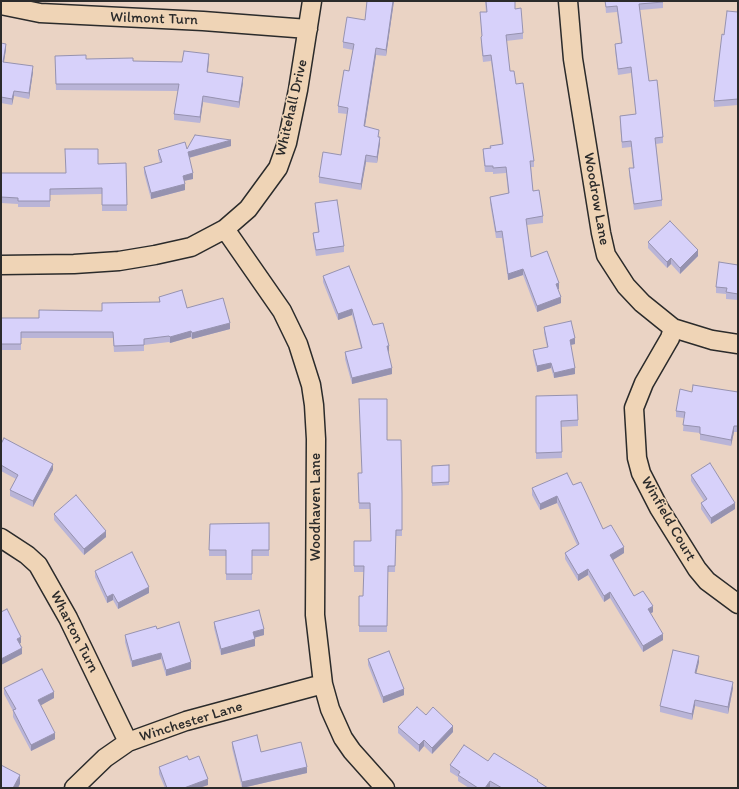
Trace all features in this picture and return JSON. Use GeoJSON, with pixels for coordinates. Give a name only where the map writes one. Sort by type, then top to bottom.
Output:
{"type":"FeatureCollection","features":[{"type":"Feature","properties":{"kind":"street","name":"Whitehall Drive"},"geometry":{"type":"LineString","coordinates":[[1,265],[74,264],[119,261],[156,255],[191,247],[225,229],[248,210],[278,168],[287,143],[297,97],[312,1]]}},
{"type":"Feature","properties":{"kind":"street","name":"Woodrow Lane"},"geometry":{"type":"LineString","coordinates":[[568,1],[573,60],[601,233],[606,255],[626,286],[642,303],[674,328],[700,337],[738,344]]}},
{"type":"Feature","properties":{"kind":"street","name":"Wilmont Turn"},"geometry":{"type":"LineString","coordinates":[[1,4],[40,13],[204,21],[308,29]]}},
{"type":"Feature","properties":{"kind":"street","name":"Woodhaven Lane"},"geometry":{"type":"LineString","coordinates":[[225,229],[282,311],[298,344],[311,385],[316,439],[315,615],[323,684],[330,709],[343,738],[352,752],[385,788]]}},
{"type":"Feature","properties":{"kind":"street","name":"Winfield Court"},"geometry":{"type":"LineString","coordinates":[[674,328],[670,338],[644,383],[634,408],[637,458],[641,473],[659,508],[697,569],[707,581],[738,604]]}},
{"type":"Feature","properties":{"kind":"street","name":"Wharton Turn"},"geometry":{"type":"LineString","coordinates":[[1,538],[27,555],[38,565],[68,618],[128,742]]}},
{"type":"Feature","properties":{"kind":"street","name":"Winchester Lane"},"geometry":{"type":"LineString","coordinates":[[74,788],[105,758],[128,742],[186,721],[323,684]]}},
{"type":"Feature","properties":{"kind":"building"},"geometry":{"type":"Polygon","coordinates":[[[367,1],[393,1],[386,50],[376,48],[364,126],[379,130],[378,137],[380,137],[377,157],[366,155],[361,184],[319,177],[323,152],[341,155],[348,108],[338,106],[344,70],[349,71],[354,44],[343,42],[347,17],[365,20],[367,1]]]}},
{"type":"Feature","properties":{"kind":"building"},"geometry":{"type":"Polygon","coordinates":[[[486,1],[515,1],[515,9],[521,8],[523,33],[506,35],[510,71],[514,71],[516,84],[523,83],[534,161],[530,161],[533,191],[539,190],[543,216],[526,219],[531,257],[547,251],[559,283],[556,284],[561,297],[537,306],[523,269],[508,274],[502,231],[496,232],[490,197],[509,193],[506,167],[493,168],[493,166],[485,166],[483,149],[491,148],[490,146],[503,144],[491,55],[483,56],[480,12],[487,12],[486,1]]]}},
{"type":"Feature","properties":{"kind":"building"},"geometry":{"type":"Polygon","coordinates":[[[605,1],[663,1],[639,4],[649,81],[657,80],[663,137],[655,138],[662,200],[634,204],[629,168],[634,168],[631,141],[622,142],[620,116],[636,114],[631,67],[618,69],[615,44],[622,43],[617,6],[606,7],[605,1]]]}},
{"type":"Feature","properties":{"kind":"building"},"geometry":{"type":"Polygon","coordinates":[[[727,11],[738,12],[738,99],[714,101],[722,34],[724,35],[727,11]]]}},
{"type":"Feature","properties":{"kind":"building"},"geometry":{"type":"Polygon","coordinates":[[[1,43],[6,44],[3,62],[33,66],[29,93],[14,91],[12,99],[1,97],[1,43]]]}},
{"type":"Feature","properties":{"kind":"building"},"geometry":{"type":"Polygon","coordinates":[[[184,51],[209,54],[207,72],[243,77],[239,102],[203,96],[200,117],[174,114],[179,84],[56,84],[55,56],[86,55],[86,59],[133,58],[133,61],[182,62],[184,51]]]}},
{"type":"Feature","properties":{"kind":"building"},"geometry":{"type":"Polygon","coordinates":[[[195,135],[231,140],[188,152],[193,173],[183,176],[185,184],[151,193],[144,167],[162,162],[158,150],[185,142],[187,149],[195,135]]]}},
{"type":"Feature","properties":{"kind":"building"},"geometry":{"type":"Polygon","coordinates":[[[65,149],[98,149],[98,164],[126,163],[127,205],[102,205],[102,188],[50,189],[50,201],[18,201],[18,198],[1,197],[1,173],[66,173],[65,149]]]}},
{"type":"Feature","properties":{"kind":"building"},"geometry":{"type":"Polygon","coordinates":[[[337,200],[344,246],[316,250],[313,233],[319,232],[315,203],[337,200]]]}},
{"type":"Feature","properties":{"kind":"building"},"geometry":{"type":"Polygon","coordinates":[[[670,221],[698,250],[680,268],[671,258],[667,262],[648,242],[670,221]]]}},
{"type":"Feature","properties":{"kind":"building"},"geometry":{"type":"Polygon","coordinates":[[[719,262],[738,265],[738,294],[726,292],[727,288],[716,287],[719,262]]]}},
{"type":"Feature","properties":{"kind":"building"},"geometry":{"type":"Polygon","coordinates":[[[349,266],[373,325],[383,323],[389,346],[387,346],[392,368],[352,378],[345,352],[362,348],[352,309],[338,314],[323,276],[349,266]]]}},
{"type":"Feature","properties":{"kind":"building"},"geometry":{"type":"Polygon","coordinates":[[[182,290],[187,308],[223,298],[230,323],[192,333],[191,331],[170,337],[144,339],[144,345],[114,346],[113,332],[21,332],[21,344],[1,344],[1,318],[39,318],[39,310],[102,311],[102,303],[160,302],[159,297],[182,290]]]}},
{"type":"Feature","properties":{"kind":"building"},"geometry":{"type":"Polygon","coordinates":[[[571,321],[575,338],[570,340],[575,368],[554,373],[551,363],[537,366],[533,350],[548,347],[544,327],[571,321]]]}},
{"type":"Feature","properties":{"kind":"building"},"geometry":{"type":"Polygon","coordinates":[[[693,385],[738,392],[738,426],[734,426],[731,440],[700,434],[700,427],[683,425],[685,412],[676,411],[680,389],[692,392],[693,385]]]}},
{"type":"Feature","properties":{"kind":"building"},"geometry":{"type":"Polygon","coordinates":[[[577,395],[578,420],[561,421],[562,452],[536,453],[536,396],[577,395]]]}},
{"type":"Feature","properties":{"kind":"building"},"geometry":{"type":"Polygon","coordinates":[[[359,399],[387,399],[387,440],[401,440],[402,530],[396,530],[395,566],[388,566],[387,626],[359,626],[359,596],[363,596],[364,566],[354,566],[354,541],[371,541],[370,503],[359,503],[358,473],[362,473],[359,399]]]}},
{"type":"Feature","properties":{"kind":"building"},"geometry":{"type":"Polygon","coordinates":[[[4,438],[53,464],[33,501],[10,490],[18,475],[1,465],[1,444],[4,438]]]}},
{"type":"Feature","properties":{"kind":"building"},"geometry":{"type":"Polygon","coordinates":[[[710,463],[735,503],[711,518],[701,503],[707,499],[691,475],[710,463]]]}},
{"type":"Feature","properties":{"kind":"building"},"geometry":{"type":"Polygon","coordinates":[[[449,465],[449,482],[432,483],[432,466],[449,465]]]}},
{"type":"Feature","properties":{"kind":"building"},"geometry":{"type":"Polygon","coordinates":[[[567,473],[573,485],[581,482],[603,529],[611,525],[624,547],[610,555],[634,596],[643,591],[653,606],[648,609],[663,634],[643,646],[610,592],[604,596],[588,569],[578,575],[565,553],[579,544],[557,496],[540,504],[532,488],[567,473]]]}},
{"type":"Feature","properties":{"kind":"building"},"geometry":{"type":"Polygon","coordinates":[[[76,495],[106,531],[84,549],[54,514],[76,495]]]}},
{"type":"Feature","properties":{"kind":"building"},"geometry":{"type":"Polygon","coordinates":[[[269,523],[269,550],[252,550],[252,574],[226,574],[226,550],[209,550],[210,524],[269,523]]]}},
{"type":"Feature","properties":{"kind":"building"},"geometry":{"type":"Polygon","coordinates":[[[132,552],[149,587],[118,603],[113,594],[107,597],[95,571],[132,552]]]}},
{"type":"Feature","properties":{"kind":"building"},"geometry":{"type":"Polygon","coordinates":[[[7,609],[21,637],[17,639],[22,648],[1,659],[1,612],[7,609]]]}},
{"type":"Feature","properties":{"kind":"building"},"geometry":{"type":"Polygon","coordinates":[[[259,610],[264,629],[253,632],[255,639],[221,649],[214,622],[259,610]]]}},
{"type":"Feature","properties":{"kind":"building"},"geometry":{"type":"Polygon","coordinates":[[[179,622],[191,662],[166,670],[161,653],[132,661],[125,635],[156,626],[157,629],[179,622]]]}},
{"type":"Feature","properties":{"kind":"building"},"geometry":{"type":"Polygon","coordinates":[[[673,650],[699,656],[695,673],[733,682],[728,707],[695,700],[692,714],[660,706],[673,650]]]}},
{"type":"Feature","properties":{"kind":"building"},"geometry":{"type":"Polygon","coordinates":[[[389,651],[404,689],[383,697],[368,659],[389,651]]]}},
{"type":"Feature","properties":{"kind":"building"},"geometry":{"type":"Polygon","coordinates":[[[42,669],[54,692],[38,700],[55,733],[31,745],[13,710],[16,709],[4,688],[42,669]]]}},
{"type":"Feature","properties":{"kind":"building"},"geometry":{"type":"Polygon","coordinates":[[[417,707],[426,715],[433,707],[453,726],[432,748],[424,740],[419,745],[398,727],[417,707]]]}},
{"type":"Feature","properties":{"kind":"building"},"geometry":{"type":"Polygon","coordinates":[[[257,735],[261,752],[301,742],[307,767],[242,782],[232,742],[257,735]]]}},
{"type":"Feature","properties":{"kind":"building"},"geometry":{"type":"Polygon","coordinates":[[[464,745],[488,761],[494,753],[538,780],[537,781],[548,788],[502,788],[490,781],[485,788],[478,788],[458,775],[460,772],[450,765],[464,745]]]}},
{"type":"Feature","properties":{"kind":"building"},"geometry":{"type":"Polygon","coordinates":[[[187,756],[189,760],[199,756],[208,779],[184,788],[167,788],[159,767],[187,756]]]}},
{"type":"Feature","properties":{"kind":"building"},"geometry":{"type":"Polygon","coordinates":[[[1,765],[20,775],[13,788],[1,788],[1,765]]]}}]}
